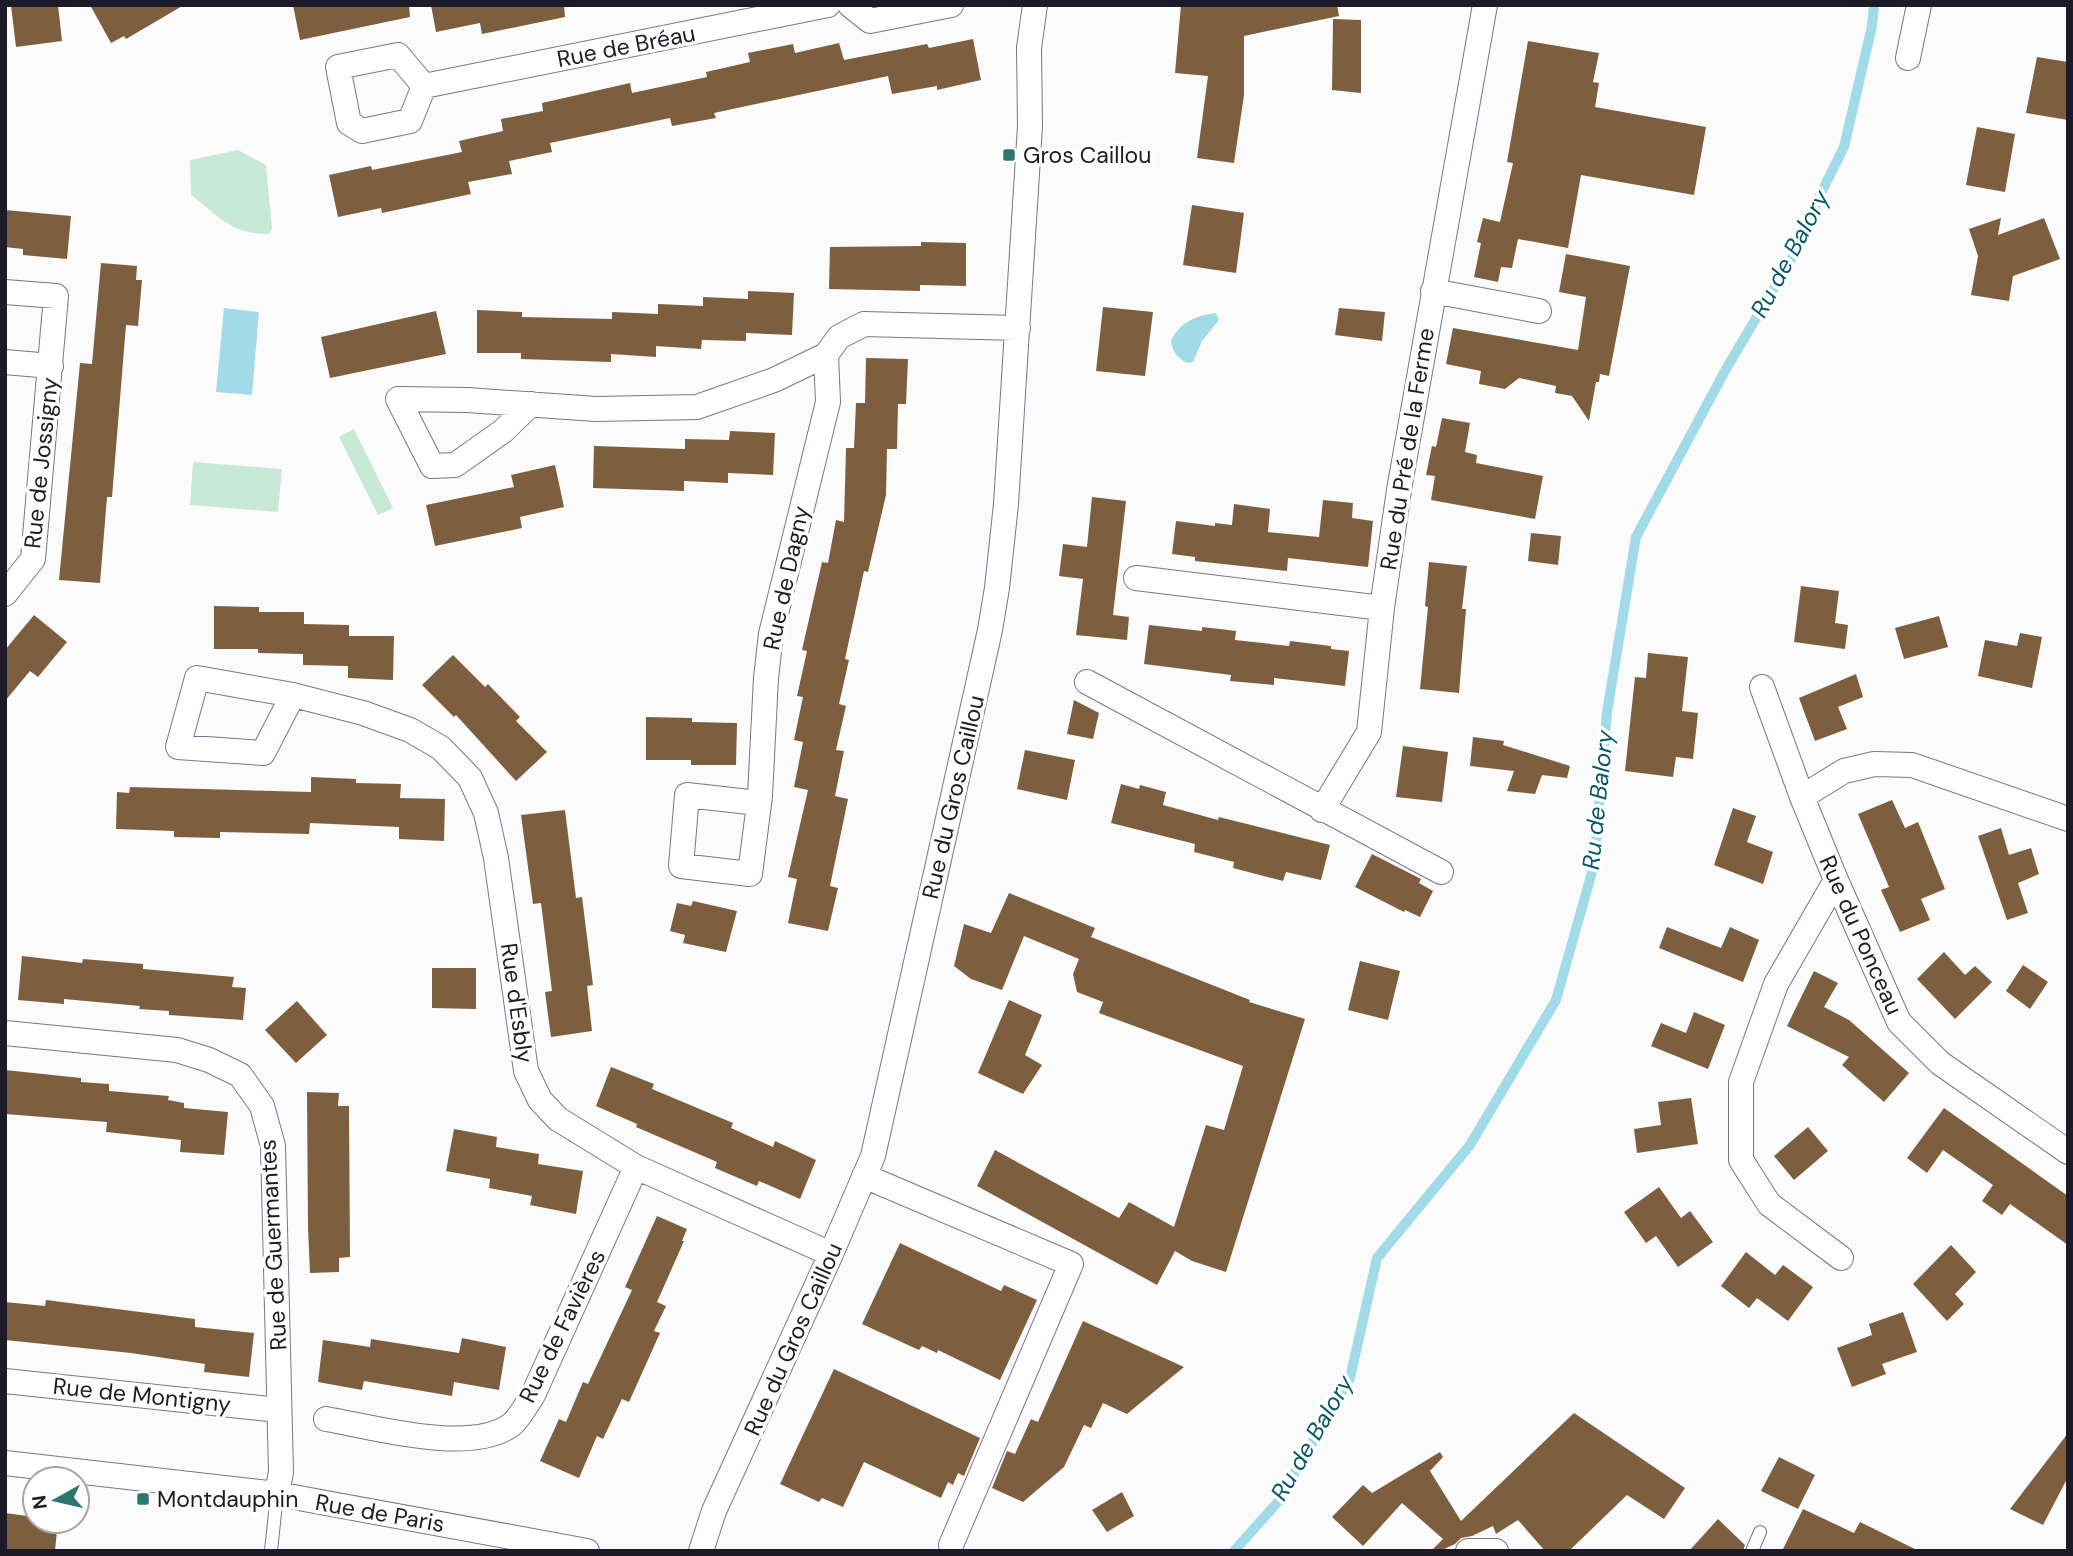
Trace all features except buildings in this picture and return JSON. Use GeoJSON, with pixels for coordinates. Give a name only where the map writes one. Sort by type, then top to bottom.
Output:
{"type":"FeatureCollection","features":[{"type":"Feature","properties":{"kind":"street","name":"Rue de Bréau"},"geometry":{"type":"LineString","coordinates":[[424,86],[828,5]]}},
{"type":"Feature","properties":{"kind":"street"},"geometry":{"type":"LineString","coordinates":[[850,5],[870,21],[951,5]]}},
{"type":"Feature","properties":{"kind":"street","name":"Rue du Gros Caillou"},"geometry":{"type":"LineString","coordinates":[[701,1551],[714,1510],[873,1156],[992,620],[1006,504],[1030,126],[1029,48],[1035,5]]}},
{"type":"Feature","properties":{"kind":"street","name":"Rue du Pré de la Ferme"},"geometry":{"type":"LineString","coordinates":[[1322,810],[1369,732],[1382,608],[1399,490],[1485,5]]}},
{"type":"Feature","properties":{"kind":"street"},"geometry":{"type":"LineString","coordinates":[[1908,58],[1919,5]]}},
{"type":"Feature","properties":{"kind":"street"},"geometry":{"type":"LineString","coordinates":[[1433,291],[1539,312]]}},
{"type":"Feature","properties":{"kind":"street","name":"Rue de Jossigny"},"geometry":{"type":"LineString","coordinates":[[5,292],[56,296],[33,559],[5,594]]}},
{"type":"Feature","properties":{"kind":"street"},"geometry":{"type":"LineString","coordinates":[[531,404],[503,431],[456,465],[432,466],[398,400],[467,400],[531,404],[596,409],[697,407],[774,380],[826,355],[839,337],[864,324],[1018,328]]}},
{"type":"Feature","properties":{"kind":"street","name":"Rue de Dagny"},"geometry":{"type":"LineString","coordinates":[[758,803],[771,634],[828,402],[826,355]]}},
{"type":"Feature","properties":{"kind":"street","name":"Rue de Jossigny"},"geometry":{"type":"LineString","coordinates":[[5,362],[51,366]]}},
{"type":"Feature","properties":{"kind":"street"},"geometry":{"type":"LineString","coordinates":[[1136,578],[1382,608]]}},
{"type":"Feature","properties":{"kind":"street","name":"Rue d'Esbly"},"geometry":{"type":"LineString","coordinates":[[293,695],[263,753],[178,747],[197,678],[293,695],[363,713],[410,730],[441,748],[470,778],[486,813],[496,858],[526,1071],[540,1101],[558,1119],[636,1167],[831,1254]]}},
{"type":"Feature","properties":{"kind":"street"},"geometry":{"type":"LineString","coordinates":[[1087,682],[1441,872]]}},
{"type":"Feature","properties":{"kind":"street","name":"Rue du Ponceau"},"geometry":{"type":"LineString","coordinates":[[1762,687],[1802,797],[1899,1022],[1940,1063],[2068,1152]]}},
{"type":"Feature","properties":{"kind":"street"},"geometry":{"type":"LineString","coordinates":[[1802,797],[1844,771],[1874,764],[1912,765],[2068,819]]}},
{"type":"Feature","properties":{"kind":"street"},"geometry":{"type":"LineString","coordinates":[[1836,880],[1776,984],[1741,1082],[1741,1160],[1769,1204],[1841,1258]]}},
{"type":"Feature","properties":{"kind":"street","name":"Rue de Guermantes"},"geometry":{"type":"LineString","coordinates":[[5,1033],[177,1050],[209,1060],[240,1075],[262,1106],[273,1146],[281,1472],[277,1494]]}},
{"type":"Feature","properties":{"kind":"street","name":"Rue de Favières"},"geometry":{"type":"LineString","coordinates":[[326,1419],[444,1440],[481,1437],[511,1425],[533,1395],[636,1167]]}},
{"type":"Feature","properties":{"kind":"street"},"geometry":{"type":"LineString","coordinates":[[864,1176],[1071,1264],[951,1545]]}},
{"type":"Feature","properties":{"kind":"street","name":"Rue de Montigny"},"geometry":{"type":"LineString","coordinates":[[5,1381],[279,1410]]}},
{"type":"Feature","properties":{"kind":"street","name":"Rue de Paris"},"geometry":{"type":"LineString","coordinates":[[5,1463],[277,1494],[587,1551]]}},
{"type":"Feature","properties":{"kind":"street"},"geometry":{"type":"LineString","coordinates":[[1468,1551],[1496,1551]]}},
{"type":"Feature","properties":{"kind":"lane"},"geometry":{"type":"LineString","coordinates":[[271,1551],[277,1494]]}},
{"type":"Feature","properties":{"kind":"lane"},"geometry":{"type":"LineString","coordinates":[[1752,1551],[1760,1532]]}},
{"type":"Feature","properties":{"kind":"green space"},"geometry":{"type":"Polygon","coordinates":[[[238,150],[266,165],[272,229],[269,234],[244,231],[226,223],[191,195],[190,160],[238,150]]]}},
{"type":"Feature","properties":{"kind":"green space"},"geometry":{"type":"Polygon","coordinates":[[[354,429],[393,508],[378,515],[339,437],[354,429]]]}},
{"type":"Feature","properties":{"kind":"green space"},"geometry":{"type":"Polygon","coordinates":[[[193,462],[282,469],[278,512],[190,505],[193,462]]]}},
{"type":"Feature","properties":{"kind":"water"},"geometry":{"type":"Polygon","coordinates":[[[224,308],[259,312],[252,395],[216,392],[224,308]]]}},
{"type":"Feature","properties":{"kind":"water"},"geometry":{"type":"Polygon","coordinates":[[[1216,313],[1219,320],[1202,341],[1193,362],[1187,363],[1181,359],[1172,345],[1174,334],[1190,321],[1216,313]]]}},
{"type":"Feature","properties":{"kind":"waterway","name":"Ru de Balory"},"geometry":{"type":"LineString","coordinates":[[1234,1551],[1277,1503],[1350,1378],[1377,1258],[1470,1145],[1556,1000],[1594,865],[1607,712],[1636,537],[1726,369],[1803,239],[1819,197],[1844,147],[1872,26],[1874,5]]}},
{"type":"Feature","properties":{"kind":"place","name":"Gros Caillou"},"geometry":{"type":"Point","coordinates":[1009,155]}},
{"type":"Feature","properties":{"kind":"place","name":"Montdauphin"},"geometry":{"type":"Point","coordinates":[143,1499]}}]}
